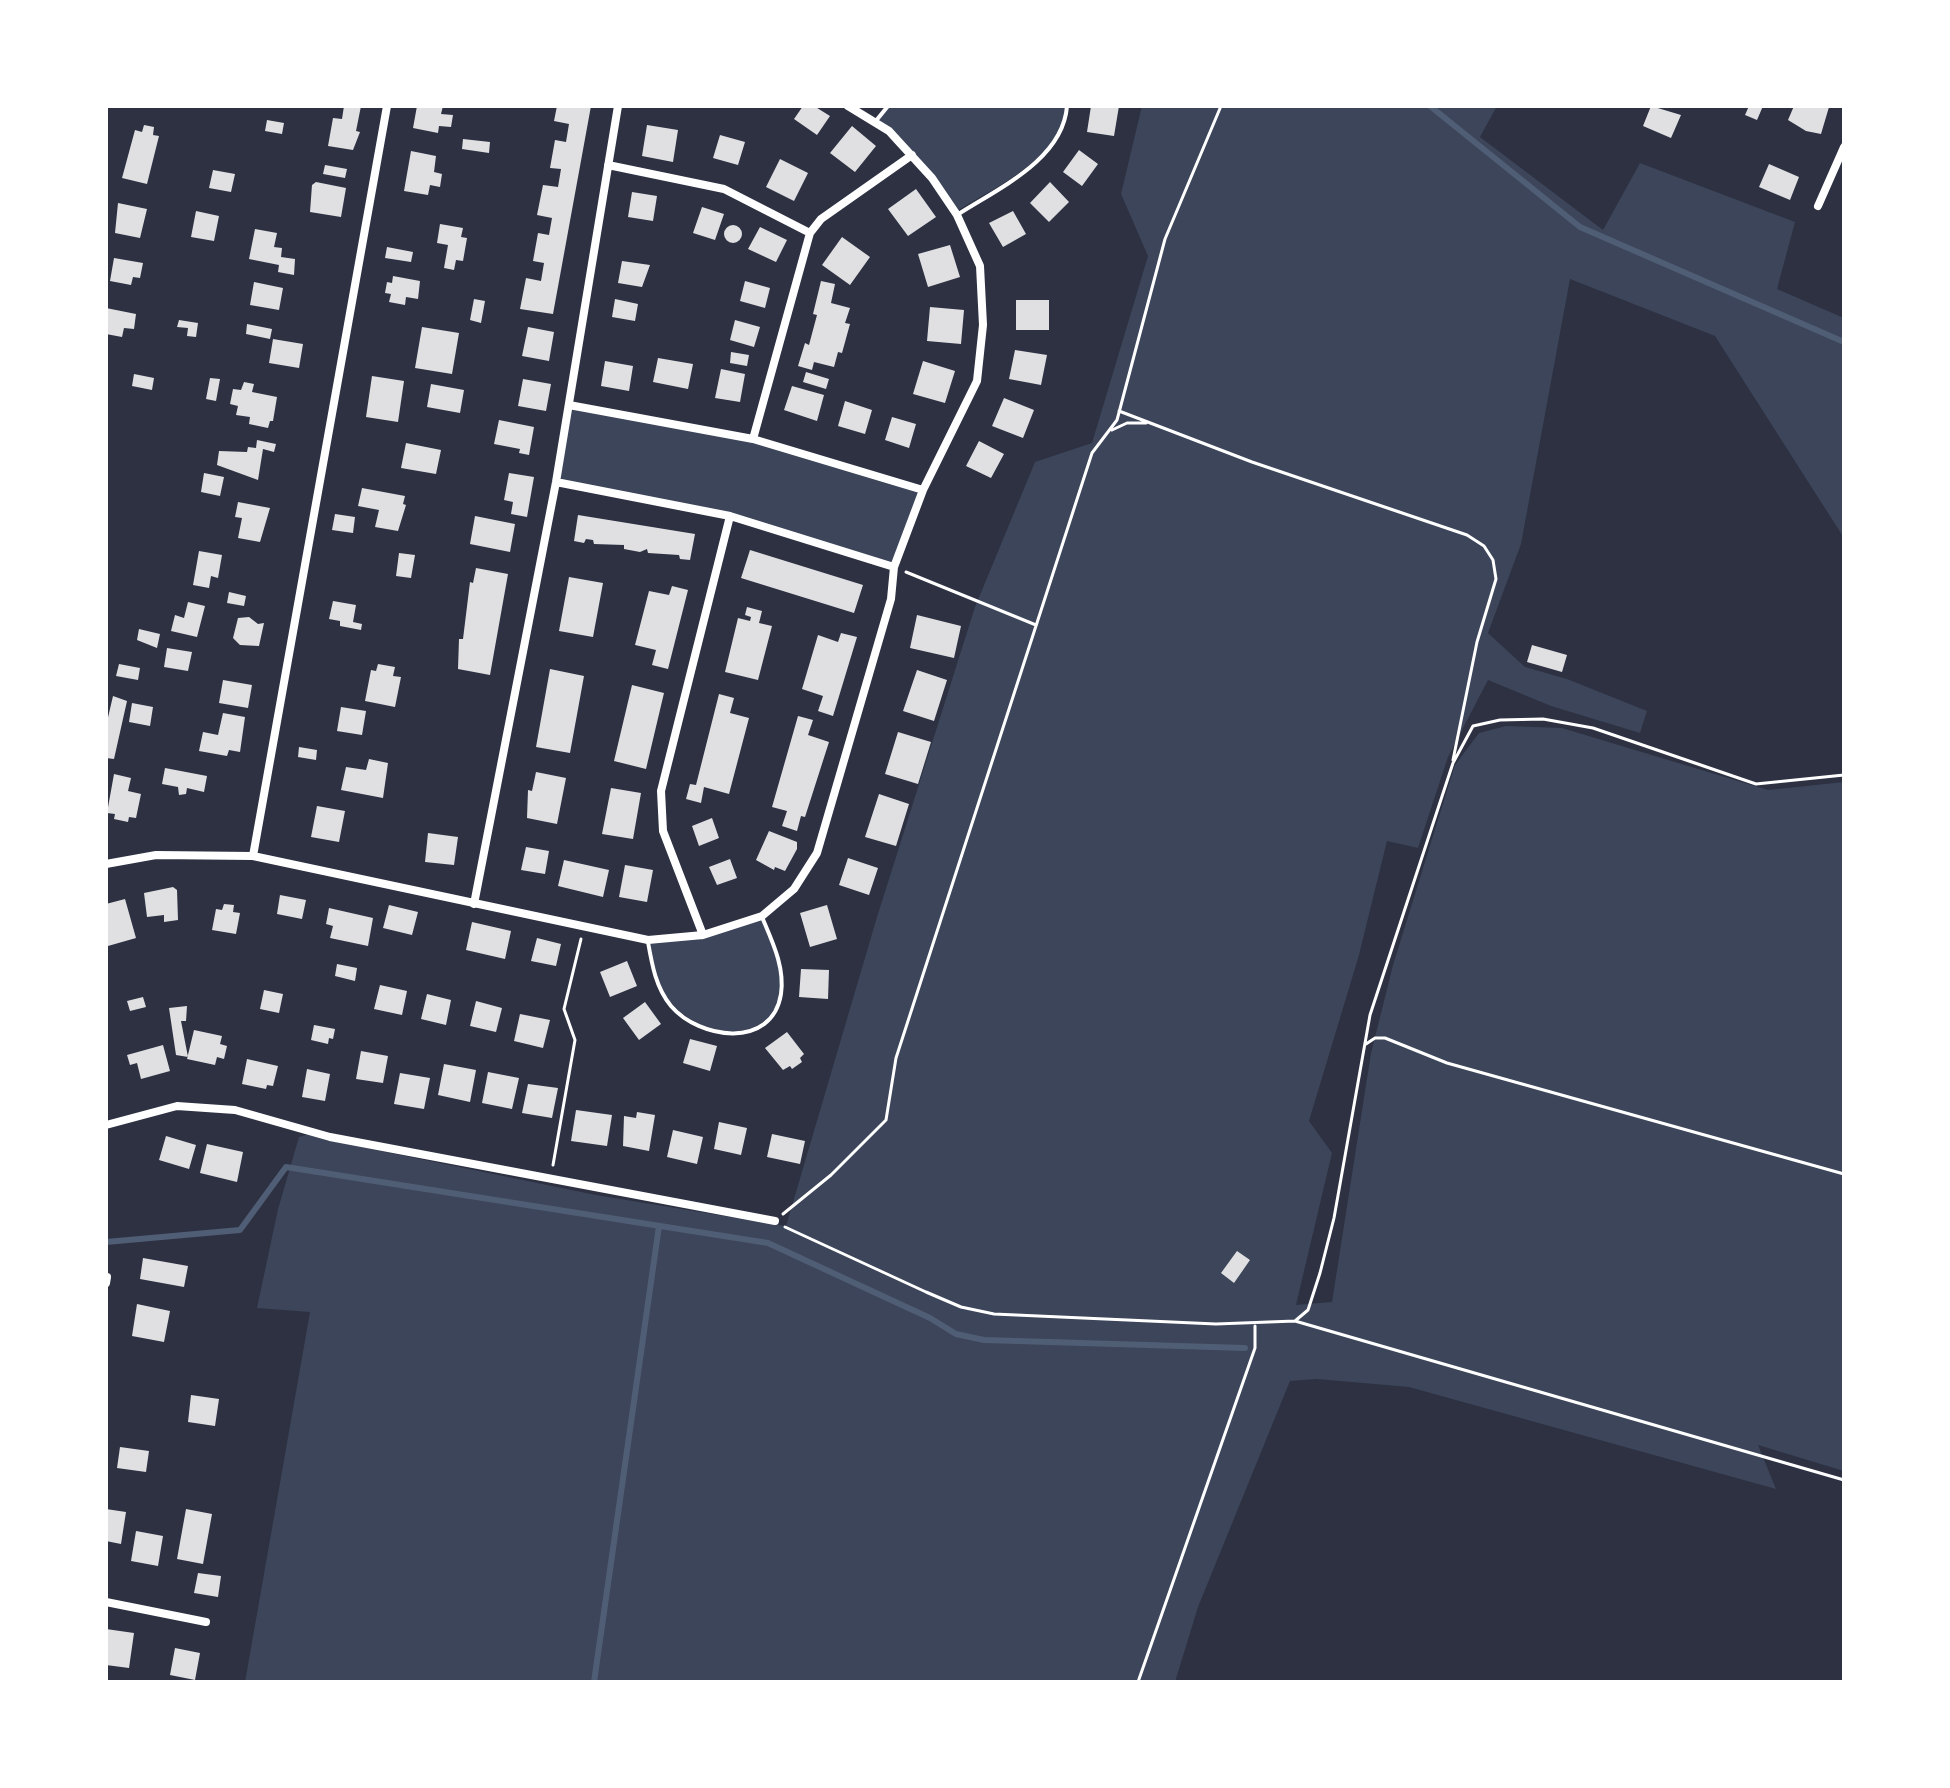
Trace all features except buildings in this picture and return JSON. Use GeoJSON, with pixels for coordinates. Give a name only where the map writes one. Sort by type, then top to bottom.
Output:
{"type":"FeatureCollection","features":[{"type":"Feature","properties":{"kind":"street"},"geometry":{"type":"LineString","coordinates":[[253,856],[387,106]]}},
{"type":"Feature","properties":{"kind":"street"},"geometry":{"type":"LineString","coordinates":[[474,904],[556,482],[618,106]]}},
{"type":"Feature","properties":{"kind":"street"},"geometry":{"type":"LineString","coordinates":[[106,864],[156,855],[253,856],[648,940],[703,935],[762,916],[794,889],[817,853],[891,599],[894,567],[923,490],[977,381],[983,325],[980,266],[957,215],[912,155],[875,122],[848,106]]}},
{"type":"Feature","properties":{"kind":"street"},"geometry":{"type":"LineString","coordinates":[[1818,206],[1844,147]]}},
{"type":"Feature","properties":{"kind":"street"},"geometry":{"type":"LineString","coordinates":[[753,439],[810,233],[821,219],[912,155]]}},
{"type":"Feature","properties":{"kind":"street"},"geometry":{"type":"LineString","coordinates":[[608,165],[724,189],[810,233]]}},
{"type":"Feature","properties":{"kind":"street"},"geometry":{"type":"LineString","coordinates":[[569,405],[753,439],[923,490]]}},
{"type":"Feature","properties":{"kind":"street"},"geometry":{"type":"LineString","coordinates":[[556,482],[730,516],[894,567]]}},
{"type":"Feature","properties":{"kind":"street"},"geometry":{"type":"LineString","coordinates":[[703,935],[663,831],[661,791],[730,516]]}},
{"type":"Feature","properties":{"kind":"street"},"geometry":{"type":"LineString","coordinates":[[106,1125],[177,1106],[235,1110],[330,1137],[775,1221]]}},
{"type":"Feature","properties":{"kind":"street"},"geometry":{"type":"LineString","coordinates":[[106,1283],[107,1277]]}},
{"type":"Feature","properties":{"kind":"street"},"geometry":{"type":"LineString","coordinates":[[106,1602],[206,1622]]}},
{"type":"Feature","properties":{"kind":"lane"},"geometry":{"type":"LineString","coordinates":[[875,122],[888,106]]}},
{"type":"Feature","properties":{"kind":"lane"},"geometry":{"type":"LineString","coordinates":[[957,215],[1018,176],[1042,156],[1060,135],[1067,106]]}},
{"type":"Feature","properties":{"kind":"lane"},"geometry":{"type":"LineString","coordinates":[[648,940],[653,968],[671,1005],[708,1032],[732,1035],[752,1030],[766,1020],[781,997],[782,974],[762,916]]}},
{"type":"Feature","properties":{"kind":"path"},"geometry":{"type":"LineString","coordinates":[[1221,106],[1165,239],[1119,411],[1092,453],[896,1058],[886,1120],[831,1175],[775,1221],[961,1307],[994,1314],[1255,1325],[1295,1321],[1844,1480]]}},
{"type":"Feature","properties":{"kind":"path"},"geometry":{"type":"LineString","coordinates":[[1119,411],[1467,535],[1484,546],[1493,560],[1495,587],[1477,642],[1452,766],[1370,1015],[1327,1248],[1308,1310],[1295,1321]]}},
{"type":"Feature","properties":{"kind":"path"},"geometry":{"type":"LineString","coordinates":[[1108,431],[1127,423],[1154,425]]}},
{"type":"Feature","properties":{"kind":"path"},"geometry":{"type":"LineString","coordinates":[[894,567],[1036,625]]}},
{"type":"Feature","properties":{"kind":"path"},"geometry":{"type":"LineString","coordinates":[[1452,766],[1473,726],[1500,720],[1543,719],[1593,728],[1756,784],[1844,775]]}},
{"type":"Feature","properties":{"kind":"path"},"geometry":{"type":"LineString","coordinates":[[551,1180],[575,1040],[564,1009],[584,928]]}},
{"type":"Feature","properties":{"kind":"path"},"geometry":{"type":"LineString","coordinates":[[1365,1044],[1375,1038],[1385,1038],[1447,1063],[1844,1174]]}},
{"type":"Feature","properties":{"kind":"path"},"geometry":{"type":"LineString","coordinates":[[1138,1682],[1255,1348],[1255,1325]]}},
{"type":"Feature","properties":{"kind":"shaded area"},"geometry":{"type":"Polygon","coordinates":[[[890,106],[1065,106],[1053,141],[1040,156],[1007,181],[957,211],[915,153],[877,121],[890,106]]]}},
{"type":"Feature","properties":{"kind":"shaded area"},"geometry":{"type":"Polygon","coordinates":[[[1142,106],[1497,106],[1480,137],[1603,230],[1640,163],[1795,222],[1777,289],[1844,318],[1844,538],[1715,336],[1570,279],[1521,544],[1488,633],[1525,667],[1567,679],[1647,711],[1640,733],[1551,706],[1488,680],[1448,757],[1418,848],[1387,841],[1359,955],[1309,1121],[1332,1153],[1296,1305],[1332,1302],[1371,1053],[1393,965],[1455,765],[1479,733],[1506,726],[1562,728],[1768,790],[1844,782],[1844,1471],[1758,1445],[1776,1489],[1409,1387],[1317,1379],[1290,1381],[1198,1607],[1175,1682],[245,1682],[310,1312],[257,1308],[278,1209],[299,1137],[313,1133],[332,1141],[596,1195],[786,1226],[877,917],[975,607],[1035,462],[1092,443],[1148,256],[1121,194],[1142,106]]]}},
{"type":"Feature","properties":{"kind":"shaded area"},"geometry":{"type":"Polygon","coordinates":[[[571,407],[748,440],[921,491],[892,564],[732,515],[559,480],[571,407]]]}},
{"type":"Feature","properties":{"kind":"shaded area"},"geometry":{"type":"Polygon","coordinates":[[[761,919],[776,957],[780,986],[772,1013],[761,1024],[747,1030],[715,1029],[699,1024],[673,1005],[660,983],[650,942],[761,919]]]}},
{"type":"Feature","properties":{"kind":"waterway"},"geometry":{"type":"LineString","coordinates":[[1430,106],[1580,227],[1844,342]]}},
{"type":"Feature","properties":{"kind":"waterway"},"geometry":{"type":"LineString","coordinates":[[106,1242],[240,1230],[286,1167],[768,1243],[930,1318],[956,1334],[984,1340],[1245,1348]]}},
{"type":"Feature","properties":{"kind":"waterway"},"geometry":{"type":"LineString","coordinates":[[594,1682],[659,1226]]}}]}
